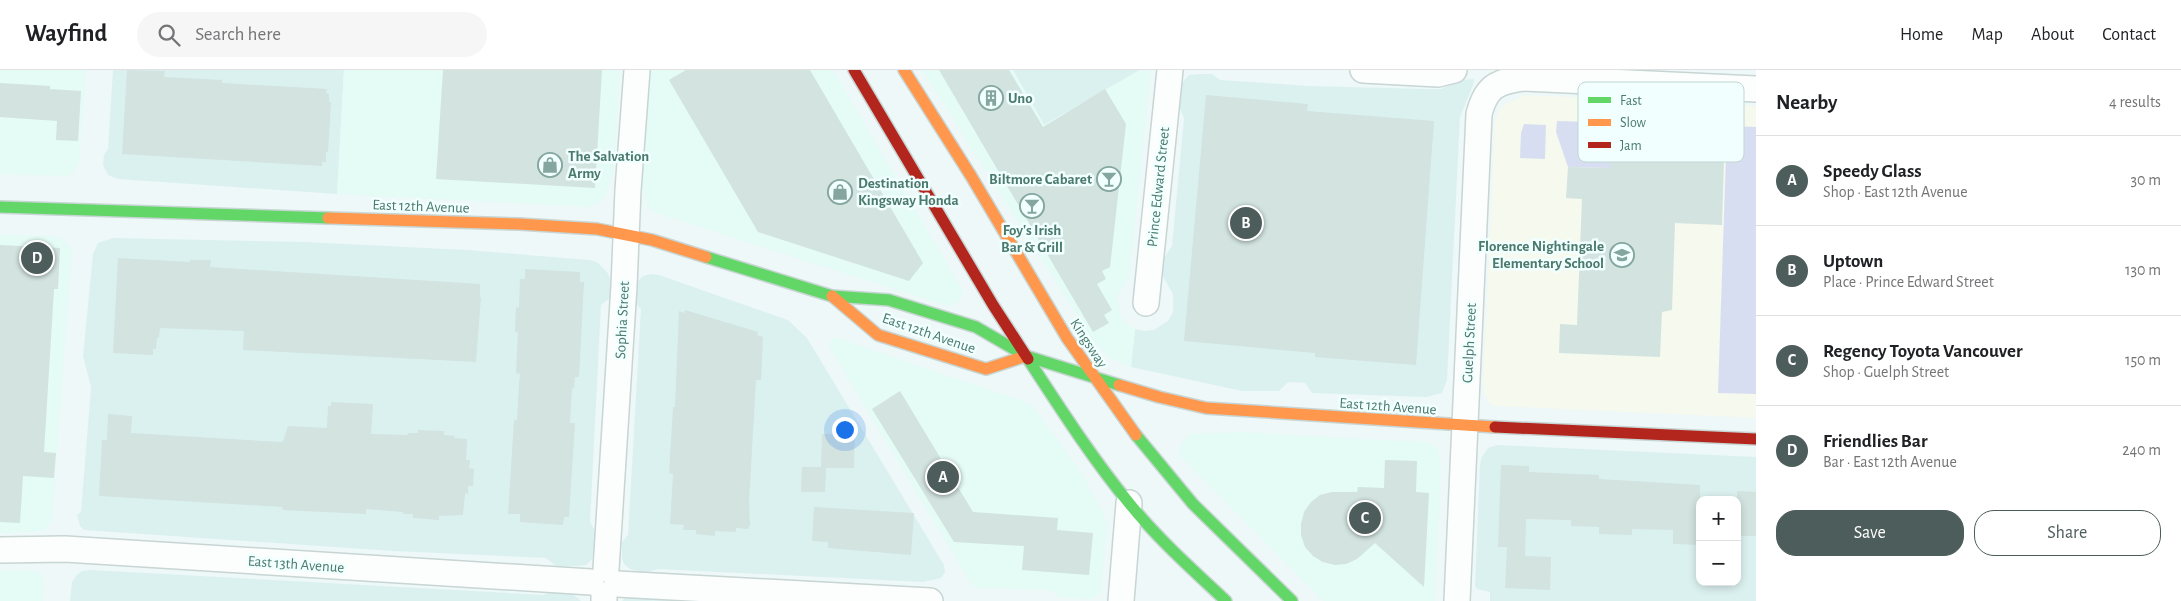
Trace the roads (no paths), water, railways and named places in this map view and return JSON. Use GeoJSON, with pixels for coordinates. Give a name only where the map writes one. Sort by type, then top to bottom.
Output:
{"type":"FeatureCollection","features":[{"type":"Feature","properties":{"kind":"street","name":"Sophia Street"},"geometry":{"type":"LineString","coordinates":[[604,586],[637,70]]}},
{"type":"Feature","properties":{"kind":"street"},"geometry":{"type":"LineString","coordinates":[[854,70],[993,305],[1063,413],[1129,503],[1175,553],[1226,601]]}},
{"type":"Feature","properties":{"kind":"street","name":"Kingsway"},"geometry":{"type":"LineString","coordinates":[[904,70],[971,176],[1067,338],[1094,378],[1193,504],[1292,601]]}},
{"type":"Feature","properties":{"kind":"street","name":"Prince Edward Street"},"geometry":{"type":"LineString","coordinates":[[1146,303],[1170,70]]}},
{"type":"Feature","properties":{"kind":"street"},"geometry":{"type":"LineString","coordinates":[[1363,70],[1438,74],[1454,70]]}},
{"type":"Feature","properties":{"kind":"street","name":"Guelph Street"},"geometry":{"type":"LineString","coordinates":[[1456,601],[1479,114],[1482,102],[1491,89],[1506,80],[1523,78],[1608,82]]}},
{"type":"Feature","properties":{"kind":"street","name":"East 12th Avenue"},"geometry":{"type":"LineString","coordinates":[[0,207],[519,224],[597,229],[652,240],[832,296],[889,300],[976,327],[1026,356],[1159,398],[1206,408],[1465,426],[1756,439]]}},
{"type":"Feature","properties":{"kind":"street","name":"East 12th Avenue"},"geometry":{"type":"LineString","coordinates":[[832,296],[878,335],[986,369],[1026,356]]}},
{"type":"Feature","properties":{"kind":"street"},"geometry":{"type":"LineString","coordinates":[[1121,601],[1129,503]]}},
{"type":"Feature","properties":{"kind":"street","name":"East 13th Avenue"},"geometry":{"type":"LineString","coordinates":[[0,550],[64,549],[604,586],[930,601]]}},
{"type":"Feature","properties":{"kind":"place","name":"Uno"},"geometry":{"type":"Point","coordinates":[991,98]}},
{"type":"Feature","properties":{"kind":"place","name":"The Salvation Army"},"geometry":{"type":"Point","coordinates":[550,165]}},
{"type":"Feature","properties":{"kind":"place","name":"Biltmore Cabaret"},"geometry":{"type":"Point","coordinates":[1109,179]}},
{"type":"Feature","properties":{"kind":"place","name":"Destination Kingsway Honda"},"geometry":{"type":"Point","coordinates":[840,192]}},
{"type":"Feature","properties":{"kind":"place","name":"Foy's Irish Bar & Grill"},"geometry":{"type":"Point","coordinates":[1032,206]}},
{"type":"Feature","properties":{"kind":"place","name":"Uptown"},"geometry":{"type":"Point","coordinates":[1246,223]}},
{"type":"Feature","properties":{"kind":"place","name":"Florence Nightingale Elementary School"},"geometry":{"type":"Point","coordinates":[1622,255]}},
{"type":"Feature","properties":{"kind":"place","name":"Friendlies Bar"},"geometry":{"type":"Point","coordinates":[37,258]}},
{"type":"Feature","properties":{"kind":"place","name":"Speedy Glass"},"geometry":{"type":"Point","coordinates":[943,477]}},
{"type":"Feature","properties":{"kind":"place","name":"Regency Toyota Vancouver"},"geometry":{"type":"Point","coordinates":[1365,518]}}]}
